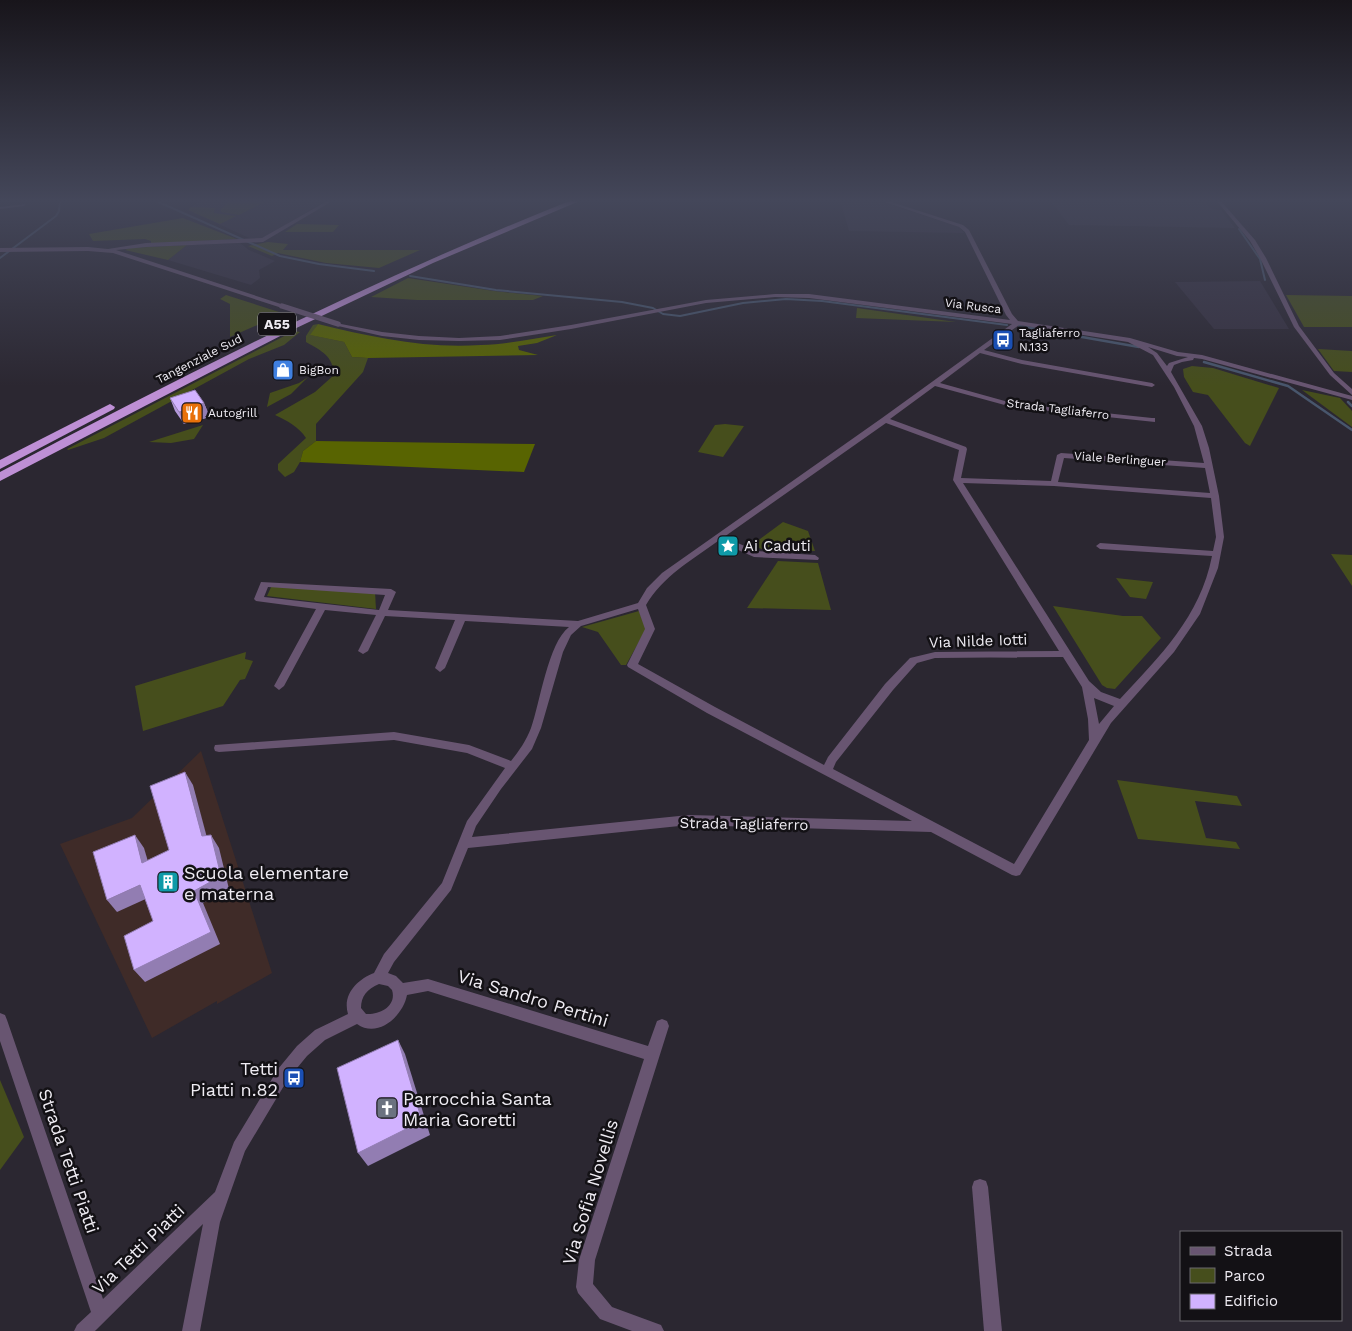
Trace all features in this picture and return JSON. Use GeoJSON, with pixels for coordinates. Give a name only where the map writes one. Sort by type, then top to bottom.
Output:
{"type":"FeatureCollection","features":[{"type":"Feature","properties":{"kind":"highway","name":"Tangenziale Sud"},"geometry":{"type":"LineString","coordinates":[[0,464],[159,382],[308,310],[413,262]]}},
{"type":"Feature","properties":{"kind":"highway","name":"Tangenziale Sud"},"geometry":{"type":"LineString","coordinates":[[0,478],[138,404],[320,314],[432,262]]}},
{"type":"Feature","properties":{"kind":"street","name":"Via Rusca"},"geometry":{"type":"LineString","coordinates":[[148,262],[338,324],[392,335],[462,339],[499,338],[536,334],[736,297],[784,294],[837,299],[1130,340]]}},
{"type":"Feature","properties":{"kind":"street"},"geometry":{"type":"LineString","coordinates":[[363,651],[382,613],[391,592],[264,584],[259,598],[382,613],[461,618],[578,624],[641,605],[650,590],[666,575],[885,420],[1017,323],[1009,316],[982,262]]}},
{"type":"Feature","properties":{"kind":"street"},"geometry":{"type":"LineString","coordinates":[[1265,262],[1296,326],[1334,376],[1352,393]]}},
{"type":"Feature","properties":{"kind":"street"},"geometry":{"type":"LineString","coordinates":[[1130,340],[1166,350],[1178,358]]}},
{"type":"Feature","properties":{"kind":"street"},"geometry":{"type":"LineString","coordinates":[[1130,340],[1166,361],[1178,358],[1212,360],[1352,398]]}},
{"type":"Feature","properties":{"kind":"street"},"geometry":{"type":"LineString","coordinates":[[1156,355],[1158,351],[1166,350]]}},
{"type":"Feature","properties":{"kind":"street"},"geometry":{"type":"LineString","coordinates":[[980,351],[1022,362],[1152,385]]}},
{"type":"Feature","properties":{"kind":"street"},"geometry":{"type":"LineString","coordinates":[[641,605],[650,629],[632,665],[711,710],[1016,871],[1111,717],[1171,650],[1197,612],[1214,568],[1220,537],[1209,466],[1198,426],[1177,387],[1156,355]]}},
{"type":"Feature","properties":{"kind":"street"},"geometry":{"type":"LineString","coordinates":[[1167,373],[1171,364],[1178,358]]}},
{"type":"Feature","properties":{"kind":"street"},"geometry":{"type":"LineString","coordinates":[[1334,376],[1352,385]]}},
{"type":"Feature","properties":{"kind":"street","name":"Strada Tagliaferro"},"geometry":{"type":"LineString","coordinates":[[935,384],[1012,405],[1152,420]]}},
{"type":"Feature","properties":{"kind":"street"},"geometry":{"type":"LineString","coordinates":[[885,420],[964,449],[956,480],[1084,684],[1094,694],[1122,704]]}},
{"type":"Feature","properties":{"kind":"street","name":"Viale Berlinguer"},"geometry":{"type":"LineString","coordinates":[[1054,484],[1061,454],[1209,466]]}},
{"type":"Feature","properties":{"kind":"street","name":"Viale Berlinguer"},"geometry":{"type":"LineString","coordinates":[[956,480],[1054,484],[1215,496]]}},
{"type":"Feature","properties":{"kind":"street"},"geometry":{"type":"LineString","coordinates":[[718,538],[754,554],[816,558]]}},
{"type":"Feature","properties":{"kind":"street"},"geometry":{"type":"LineString","coordinates":[[1100,546],[1217,554]]}},
{"type":"Feature","properties":{"kind":"street"},"geometry":{"type":"LineString","coordinates":[[279,686],[322,606]]}},
{"type":"Feature","properties":{"kind":"street"},"geometry":{"type":"LineString","coordinates":[[440,668],[461,618]]}},
{"type":"Feature","properties":{"kind":"street"},"geometry":{"type":"LineString","coordinates":[[379,978],[389,958],[446,886],[471,824],[527,749],[536,728],[558,652],[567,633],[578,624]]}},
{"type":"Feature","properties":{"kind":"street","name":"Via Nilde Iotti"},"geometry":{"type":"LineString","coordinates":[[827,771],[832,760],[889,687],[914,660],[935,655],[1065,654]]}},
{"type":"Feature","properties":{"kind":"street"},"geometry":{"type":"LineString","coordinates":[[1084,684],[1092,707],[1095,731],[1094,743]]}},
{"type":"Feature","properties":{"kind":"street"},"geometry":{"type":"LineString","coordinates":[[1100,697],[1111,717]]}},
{"type":"Feature","properties":{"kind":"street"},"geometry":{"type":"LineString","coordinates":[[1092,707],[1100,713],[1111,717]]}},
{"type":"Feature","properties":{"kind":"street"},"geometry":{"type":"LineString","coordinates":[[219,748],[394,736],[469,749],[513,767]]}},
{"type":"Feature","properties":{"kind":"street","name":"Strada Tagliaferro"},"geometry":{"type":"LineString","coordinates":[[463,843],[689,820],[935,827]]}},
{"type":"Feature","properties":{"kind":"street"},"geometry":{"type":"LineString","coordinates":[[379,978],[392,980],[400,990],[398,1005],[387,1018],[370,1023],[358,1017],[354,1011],[354,997],[364,984],[379,978]]}},
{"type":"Feature","properties":{"kind":"street","name":"Via Sandro Pertini"},"geometry":{"type":"LineString","coordinates":[[400,990],[428,985],[653,1055]]}},
{"type":"Feature","properties":{"kind":"street"},"geometry":{"type":"LineString","coordinates":[[191,1331],[212,1222],[239,1147],[283,1074],[320,1035],[358,1017]]}},
{"type":"Feature","properties":{"kind":"street","name":"Strada Tetti Piatti"},"geometry":{"type":"LineString","coordinates":[[0,1020],[100,1314]]}},
{"type":"Feature","properties":{"kind":"street","name":"Via Sofia Novellis"},"geometry":{"type":"LineString","coordinates":[[654,1331],[606,1313],[584,1287],[587,1260],[662,1026]]}},
{"type":"Feature","properties":{"kind":"street"},"geometry":{"type":"LineString","coordinates":[[980,1187],[993,1331]]}},
{"type":"Feature","properties":{"kind":"street","name":"Via Tetti Piatti"},"geometry":{"type":"LineString","coordinates":[[83,1331],[222,1195]]}},
{"type":"Feature","properties":{"kind":"shaded area"},"geometry":{"type":"Polygon","coordinates":[[[175,262],[273,262],[259,270],[260,278],[251,285],[175,262]]]}},
{"type":"Feature","properties":{"kind":"shaded area"},"geometry":{"type":"Polygon","coordinates":[[[1260,281],[1289,329],[1214,329],[1175,282],[1260,281]]]}},
{"type":"Feature","properties":{"kind":"shaded area"},"geometry":{"type":"Polygon","coordinates":[[[201,751],[272,973],[217,1004],[217,1001],[152,1038],[60,844],[132,818],[201,751]]]}},
{"type":"Feature","properties":{"kind":"green space"},"geometry":{"type":"Polygon","coordinates":[[[322,262],[392,262],[379,268],[322,262]]]}},
{"type":"Feature","properties":{"kind":"green space"},"geometry":{"type":"Polygon","coordinates":[[[408,278],[494,291],[543,296],[533,300],[417,300],[371,297],[408,278]]]}},
{"type":"Feature","properties":{"kind":"green space"},"geometry":{"type":"Polygon","coordinates":[[[226,295],[282,314],[230,337],[230,304],[220,299],[226,295]]]}},
{"type":"Feature","properties":{"kind":"green space"},"geometry":{"type":"Polygon","coordinates":[[[1286,295],[1352,296],[1352,327],[1304,327],[1286,295]]]}},
{"type":"Feature","properties":{"kind":"green space"},"geometry":{"type":"Polygon","coordinates":[[[857,308],[956,322],[856,318],[857,308]]]}},
{"type":"Feature","properties":{"kind":"green space"},"geometry":{"type":"Polygon","coordinates":[[[318,324],[311,335],[344,342],[352,357],[368,358],[363,372],[316,424],[316,441],[303,451],[300,462],[294,472],[285,477],[278,470],[278,464],[306,438],[296,427],[275,415],[315,392],[334,375],[331,363],[326,355],[306,342],[306,336],[313,325],[318,324]]]}},
{"type":"Feature","properties":{"kind":"green space"},"geometry":{"type":"Polygon","coordinates":[[[318,324],[399,341],[460,346],[519,341],[557,335],[537,343],[518,346],[519,350],[538,355],[368,358],[352,357],[344,342],[310,335],[318,324]]]}},
{"type":"Feature","properties":{"kind":"green space"},"geometry":{"type":"Polygon","coordinates":[[[294,331],[300,332],[284,345],[249,359],[104,438],[67,449],[294,331]]]}},
{"type":"Feature","properties":{"kind":"green space"},"geometry":{"type":"Polygon","coordinates":[[[1318,349],[1352,351],[1352,372],[1334,371],[1318,349]]]}},
{"type":"Feature","properties":{"kind":"green space"},"geometry":{"type":"Polygon","coordinates":[[[1192,366],[1213,368],[1279,388],[1250,446],[1245,443],[1208,395],[1193,392],[1184,377],[1183,369],[1192,366]]]}},
{"type":"Feature","properties":{"kind":"green space"},"geometry":{"type":"Polygon","coordinates":[[[308,377],[291,394],[267,407],[270,393],[299,383],[308,377]]]}},
{"type":"Feature","properties":{"kind":"green space"},"geometry":{"type":"Polygon","coordinates":[[[1302,390],[1340,398],[1352,411],[1352,427],[1302,390]]]}},
{"type":"Feature","properties":{"kind":"green space"},"geometry":{"type":"Polygon","coordinates":[[[203,425],[194,439],[171,443],[149,442],[203,425]]]}},
{"type":"Feature","properties":{"kind":"green space"},"geometry":{"type":"Polygon","coordinates":[[[715,425],[744,426],[723,457],[698,452],[715,425]]]}},
{"type":"Feature","properties":{"kind":"green space"},"geometry":{"type":"Polygon","coordinates":[[[316,441],[535,444],[524,472],[300,462],[303,451],[316,441]]]}},
{"type":"Feature","properties":{"kind":"green space"},"geometry":{"type":"Polygon","coordinates":[[[783,522],[808,531],[815,551],[764,550],[752,545],[783,522]]]}},
{"type":"Feature","properties":{"kind":"green space"},"geometry":{"type":"Polygon","coordinates":[[[1331,554],[1352,555],[1352,586],[1331,554]]]}},
{"type":"Feature","properties":{"kind":"green space"},"geometry":{"type":"Polygon","coordinates":[[[778,561],[818,563],[831,610],[747,608],[778,561]]]}},
{"type":"Feature","properties":{"kind":"green space"},"geometry":{"type":"Polygon","coordinates":[[[1116,578],[1153,582],[1146,599],[1130,597],[1116,578]]]}},
{"type":"Feature","properties":{"kind":"green space"},"geometry":{"type":"Polygon","coordinates":[[[272,585],[375,592],[376,609],[267,596],[272,585]]]}},
{"type":"Feature","properties":{"kind":"green space"},"geometry":{"type":"Polygon","coordinates":[[[1053,606],[1123,616],[1142,616],[1161,638],[1115,689],[1107,688],[1102,685],[1053,606]]]}},
{"type":"Feature","properties":{"kind":"green space"},"geometry":{"type":"Polygon","coordinates":[[[639,611],[646,629],[626,665],[621,665],[598,632],[582,627],[639,611]]]}},
{"type":"Feature","properties":{"kind":"green space"},"geometry":{"type":"Polygon","coordinates":[[[246,652],[245,659],[253,661],[245,679],[240,680],[223,706],[143,731],[135,686],[246,652]]]}},
{"type":"Feature","properties":{"kind":"green space"},"geometry":{"type":"Polygon","coordinates":[[[1117,780],[1237,796],[1242,806],[1195,801],[1206,838],[1236,842],[1240,849],[1138,839],[1117,780]]]}},
{"type":"Feature","properties":{"kind":"green space"},"geometry":{"type":"Polygon","coordinates":[[[0,1080],[24,1137],[0,1170],[0,1080]]]}},
{"type":"Feature","properties":{"kind":"building"},"geometry":{"type":"Polygon","coordinates":[[[195,390],[204,403],[200,404],[201,406],[179,412],[170,398],[195,390]]]}},
{"type":"Feature","properties":{"kind":"building","name":"Scuola elementare e materna"},"geometry":{"type":"Polygon","coordinates":[[[185,772],[202,836],[211,835],[221,876],[194,891],[211,932],[134,970],[124,936],[153,921],[140,885],[107,900],[93,852],[135,835],[142,863],[169,850],[150,786],[185,772]]]}},
{"type":"Feature","properties":{"kind":"building","name":"Parrocchia Santa Maria Goretti"},"geometry":{"type":"Polygon","coordinates":[[[398,1040],[422,1121],[358,1153],[337,1068],[398,1040]]]}},
{"type":"Feature","properties":{"kind":"waterway"},"geometry":{"type":"LineString","coordinates":[[310,262],[374,271]]}},
{"type":"Feature","properties":{"kind":"waterway"},"geometry":{"type":"LineString","coordinates":[[1261,262],[1265,280]]}},
{"type":"Feature","properties":{"kind":"waterway"},"geometry":{"type":"LineString","coordinates":[[410,276],[496,290],[622,302],[653,308],[663,314],[680,316],[743,303],[786,299],[822,301],[1007,325]]}},
{"type":"Feature","properties":{"kind":"waterway"},"geometry":{"type":"LineString","coordinates":[[1019,326],[1033,328]]}},
{"type":"Feature","properties":{"kind":"waterway"},"geometry":{"type":"LineString","coordinates":[[1025,327],[1139,347]]}},
{"type":"Feature","properties":{"kind":"waterway"},"geometry":{"type":"LineString","coordinates":[[1204,362],[1288,386],[1352,430]]}},
{"type":"Feature","properties":{"kind":"waterway"},"geometry":{"type":"LineString","coordinates":[[1348,402],[1352,406]]}},
{"type":"Feature","properties":{"kind":"place","name":"Tagliaferro N.133"},"geometry":{"type":"Point","coordinates":[1003,340]}},
{"type":"Feature","properties":{"kind":"place","name":"BigBon"},"geometry":{"type":"Point","coordinates":[283,370]}},
{"type":"Feature","properties":{"kind":"place","name":"Autogrill"},"geometry":{"type":"Point","coordinates":[192,413]}},
{"type":"Feature","properties":{"kind":"place","name":"Ai Caduti"},"geometry":{"type":"Point","coordinates":[728,546]}},
{"type":"Feature","properties":{"kind":"place","name":"Scuola elementare e materna"},"geometry":{"type":"Point","coordinates":[168,882]}},
{"type":"Feature","properties":{"kind":"place","name":"Tetti Piatti n.82"},"geometry":{"type":"Point","coordinates":[294,1078]}},
{"type":"Feature","properties":{"kind":"place","name":"Parrocchia Santa Maria Goretti"},"geometry":{"type":"Point","coordinates":[387,1108]}}]}
